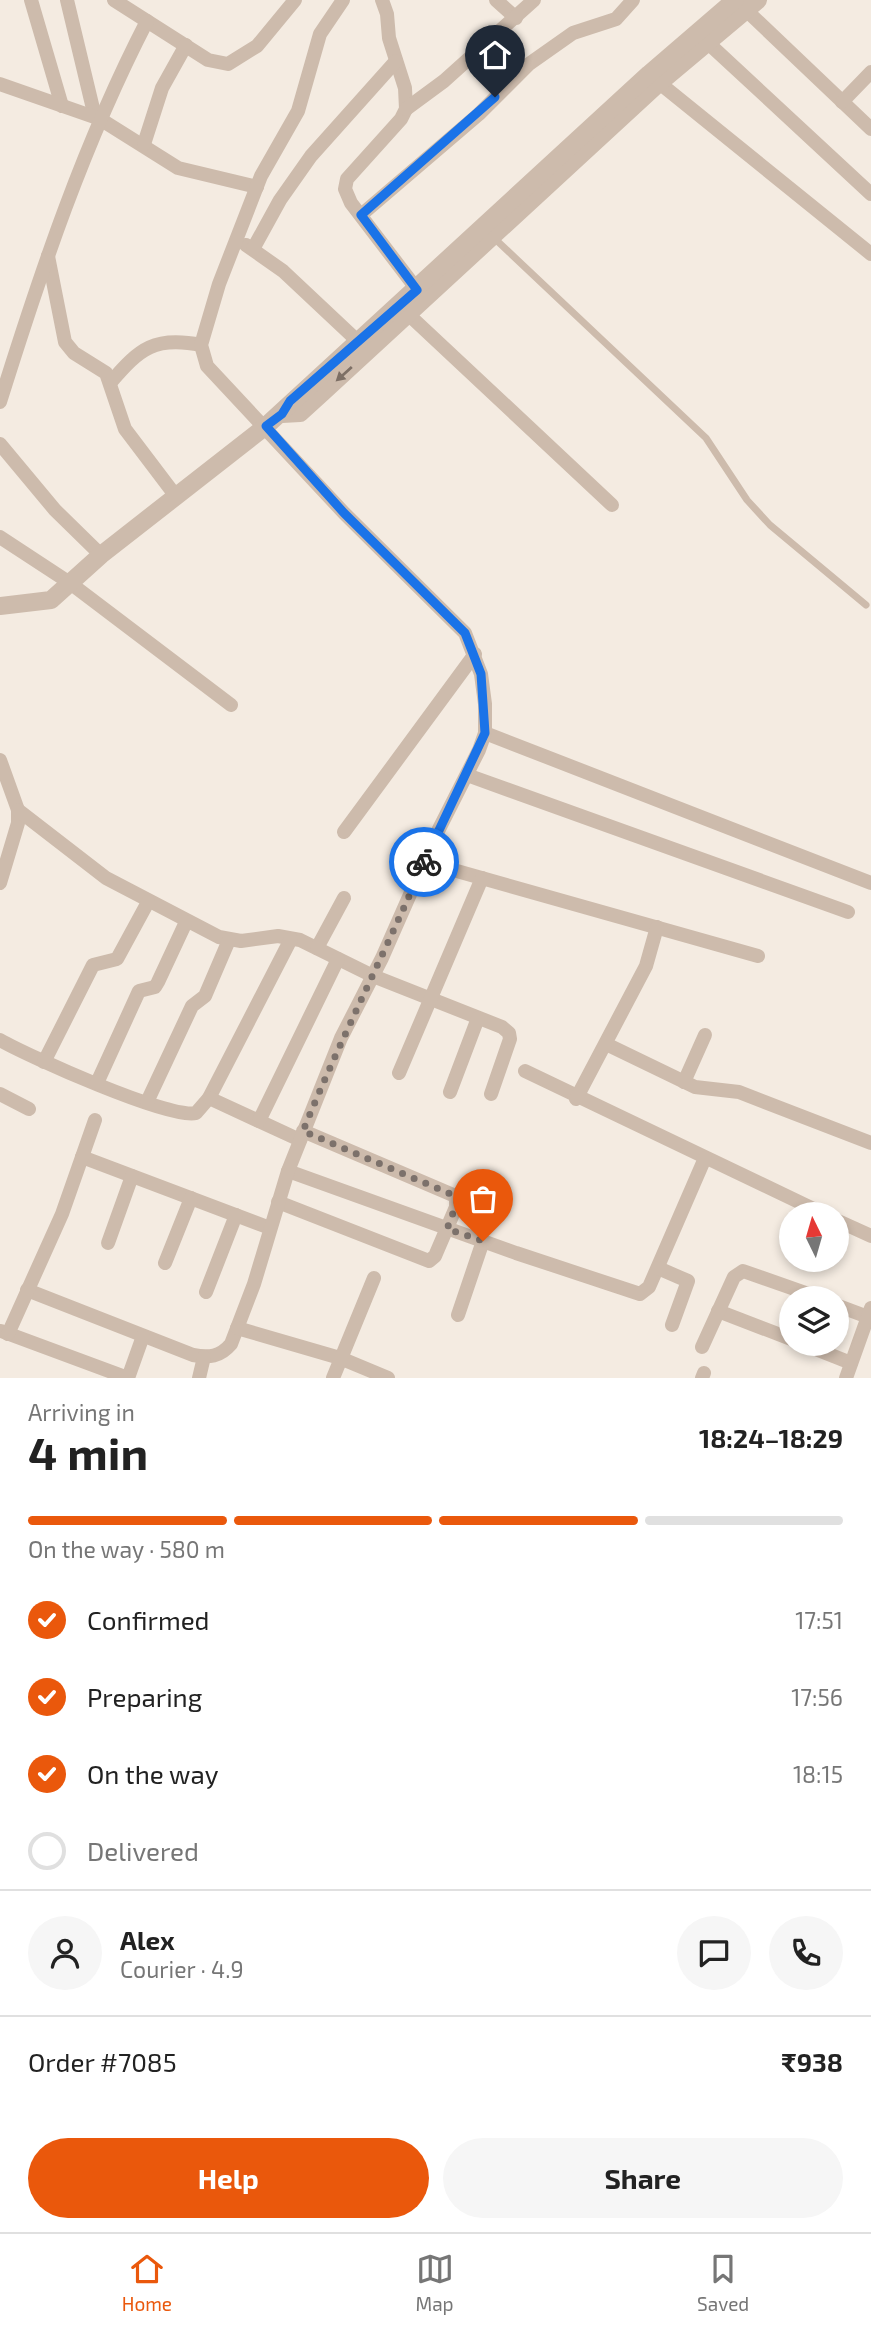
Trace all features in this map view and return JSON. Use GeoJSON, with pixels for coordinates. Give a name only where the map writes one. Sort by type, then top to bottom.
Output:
{"type":"FeatureCollection","features":[{"type":"Feature","properties":{"kind":"street"},"geometry":{"type":"LineString","coordinates":[[32,0],[66,108]]}},
{"type":"Feature","properties":{"kind":"street"},"geometry":{"type":"LineString","coordinates":[[67,0],[94,117]]}},
{"type":"Feature","properties":{"kind":"street"},"geometry":{"type":"LineString","coordinates":[[114,0],[208,60],[228,64],[257,46],[295,0]]}},
{"type":"Feature","properties":{"kind":"street"},"geometry":{"type":"LineString","coordinates":[[27,1290],[204,1357],[224,1352],[237,1328],[288,1171],[341,1038],[373,976],[485,733],[481,674],[465,633],[344,513],[266,426],[207,366],[201,345],[257,187],[298,111],[320,34],[343,0]]}},
{"type":"Feature","properties":{"kind":"street"},"geometry":{"type":"LineString","coordinates":[[496,0],[516,18]]}},
{"type":"Feature","properties":{"kind":"street"},"geometry":{"type":"LineString","coordinates":[[421,295],[346,195],[347,179],[401,119],[406,109],[444,81],[534,0]]}},
{"type":"Feature","properties":{"kind":"street"},"geometry":{"type":"LineString","coordinates":[[361,215],[479,114],[528,64],[573,33],[616,19],[633,0]]}},
{"type":"Feature","properties":{"kind":"street"},"geometry":{"type":"LineString","coordinates":[[384,1],[396,61],[405,88],[406,109]]}},
{"type":"Feature","properties":{"kind":"street"},"geometry":{"type":"LineString","coordinates":[[687,49],[707,42],[744,3]]}},
{"type":"Feature","properties":{"kind":"street"},"geometry":{"type":"LineString","coordinates":[[0,606],[51,600],[175,495],[266,426],[282,414],[300,413],[364,347],[654,78],[744,3]]}},
{"type":"Feature","properties":{"kind":"street"},"geometry":{"type":"LineString","coordinates":[[744,3],[871,129]]}},
{"type":"Feature","properties":{"kind":"street"},"geometry":{"type":"LineString","coordinates":[[0,402],[94,117],[147,21]]}},
{"type":"Feature","properties":{"kind":"street"},"geometry":{"type":"LineString","coordinates":[[707,42],[871,194]]}},
{"type":"Feature","properties":{"kind":"street"},"geometry":{"type":"LineString","coordinates":[[144,144],[162,88],[186,45]]}},
{"type":"Feature","properties":{"kind":"street"},"geometry":{"type":"LineString","coordinates":[[253,249],[280,200],[311,156],[396,61]]}},
{"type":"Feature","properties":{"kind":"street"},"geometry":{"type":"LineString","coordinates":[[842,102],[871,72]]}},
{"type":"Feature","properties":{"kind":"street"},"geometry":{"type":"LineString","coordinates":[[364,347],[409,315],[421,295],[492,236],[654,78]]}},
{"type":"Feature","properties":{"kind":"street"},"geometry":{"type":"LineString","coordinates":[[654,78],[871,254]]}},
{"type":"Feature","properties":{"kind":"street"},"geometry":{"type":"LineString","coordinates":[[0,84],[94,117],[144,144],[178,168],[257,187]]}},
{"type":"Feature","properties":{"kind":"street"},"geometry":{"type":"LineString","coordinates":[[236,240],[253,249],[306,291],[364,347]]}},
{"type":"Feature","properties":{"kind":"street"},"geometry":{"type":"LineString","coordinates":[[47,256],[65,342],[74,354],[106,373],[125,429],[175,495]]}},
{"type":"Feature","properties":{"kind":"street"},"geometry":{"type":"LineString","coordinates":[[409,315],[612,505]]}},
{"type":"Feature","properties":{"kind":"street"},"geometry":{"type":"LineString","coordinates":[[111,382],[135,355],[158,343],[183,342],[201,345]]}},
{"type":"Feature","properties":{"kind":"street"},"geometry":{"type":"LineString","coordinates":[[0,444],[46,501],[101,555]]}},
{"type":"Feature","properties":{"kind":"street"},"geometry":{"type":"LineString","coordinates":[[0,537],[70,583],[231,705]]}},
{"type":"Feature","properties":{"kind":"street"},"geometry":{"type":"LineString","coordinates":[[344,832],[475,654]]}},
{"type":"Feature","properties":{"kind":"street"},"geometry":{"type":"LineString","coordinates":[[485,733],[871,883]]}},
{"type":"Feature","properties":{"kind":"street"},"geometry":{"type":"LineString","coordinates":[[0,883],[18,823],[18,810],[1,767]]}},
{"type":"Feature","properties":{"kind":"street"},"geometry":{"type":"LineString","coordinates":[[467,775],[848,912]]}},
{"type":"Feature","properties":{"kind":"street"},"geometry":{"type":"LineString","coordinates":[[18,810],[106,878],[186,922],[229,940],[291,939],[317,948],[373,976],[502,1027],[509,1033],[510,1040],[491,1094]]}},
{"type":"Feature","properties":{"kind":"street"},"geometry":{"type":"LineString","coordinates":[[426,859],[482,878],[758,956]]}},
{"type":"Feature","properties":{"kind":"street"},"geometry":{"type":"LineString","coordinates":[[400,1073],[482,878]]}},
{"type":"Feature","properties":{"kind":"street"},"geometry":{"type":"LineString","coordinates":[[317,948],[344,898]]}},
{"type":"Feature","properties":{"kind":"street"},"geometry":{"type":"LineString","coordinates":[[44,1062],[93,965],[117,959],[148,902]]}},
{"type":"Feature","properties":{"kind":"street"},"geometry":{"type":"LineString","coordinates":[[97,1083],[139,991],[155,986],[158,982],[186,922]]}},
{"type":"Feature","properties":{"kind":"street"},"geometry":{"type":"LineString","coordinates":[[576,1098],[646,966],[657,927]]}},
{"type":"Feature","properties":{"kind":"street"},"geometry":{"type":"LineString","coordinates":[[0,1040],[44,1062],[147,1102],[189,1115],[202,1109],[209,1098],[291,939]]}},
{"type":"Feature","properties":{"kind":"street"},"geometry":{"type":"LineString","coordinates":[[147,1102],[192,1006],[205,996],[229,940]]}},
{"type":"Feature","properties":{"kind":"street"},"geometry":{"type":"LineString","coordinates":[[259,1121],[338,959]]}},
{"type":"Feature","properties":{"kind":"street"},"geometry":{"type":"LineString","coordinates":[[450,1092],[478,1018]]}},
{"type":"Feature","properties":{"kind":"street"},"geometry":{"type":"LineString","coordinates":[[684,1082],[705,1035]]}},
{"type":"Feature","properties":{"kind":"street"},"geometry":{"type":"LineString","coordinates":[[606,1044],[695,1087],[739,1092],[871,1143]]}},
{"type":"Feature","properties":{"kind":"street"},"geometry":{"type":"LineString","coordinates":[[524,1071],[798,1202]]}},
{"type":"Feature","properties":{"kind":"street"},"geometry":{"type":"LineString","coordinates":[[0,1094],[29,1109]]}},
{"type":"Feature","properties":{"kind":"street"},"geometry":{"type":"LineString","coordinates":[[209,1098],[259,1121],[453,1195],[457,1202],[432,1260],[424,1261],[278,1202]]}},
{"type":"Feature","properties":{"kind":"street"},"geometry":{"type":"LineString","coordinates":[[95,1120],[62,1214],[27,1290],[4,1332],[128,1378],[143,1336]]}},
{"type":"Feature","properties":{"kind":"street"},"geometry":{"type":"LineString","coordinates":[[82,1157],[270,1228]]}},
{"type":"Feature","properties":{"kind":"street"},"geometry":{"type":"LineString","coordinates":[[288,1171],[447,1229],[640,1294],[649,1287],[705,1158]]}},
{"type":"Feature","properties":{"kind":"street"},"geometry":{"type":"LineString","coordinates":[[108,1242],[132,1176]]}},
{"type":"Feature","properties":{"kind":"street"},"geometry":{"type":"LineString","coordinates":[[166,1263],[191,1198]]}},
{"type":"Feature","properties":{"kind":"street"},"geometry":{"type":"LineString","coordinates":[[206,1292],[236,1215]]}},
{"type":"Feature","properties":{"kind":"street"},"geometry":{"type":"LineString","coordinates":[[849,1226],[871,1236]]}},
{"type":"Feature","properties":{"kind":"street"},"geometry":{"type":"LineString","coordinates":[[458,1315],[483,1241]]}},
{"type":"Feature","properties":{"kind":"street"},"geometry":{"type":"LineString","coordinates":[[658,1268],[688,1281],[672,1325]]}},
{"type":"Feature","properties":{"kind":"street"},"geometry":{"type":"LineString","coordinates":[[702,1347],[734,1277],[743,1271],[786,1286]]}},
{"type":"Feature","properties":{"kind":"street"},"geometry":{"type":"LineString","coordinates":[[333,1378],[374,1278]]}},
{"type":"Feature","properties":{"kind":"street"},"geometry":{"type":"LineString","coordinates":[[846,1378],[869,1312],[849,1308]]}},
{"type":"Feature","properties":{"kind":"street"},"geometry":{"type":"LineString","coordinates":[[718,1311],[779,1334]]}},
{"type":"Feature","properties":{"kind":"street"},"geometry":{"type":"LineString","coordinates":[[237,1328],[341,1358],[388,1378]]}},
{"type":"Feature","properties":{"kind":"street"},"geometry":{"type":"LineString","coordinates":[[833,1356],[851,1363]]}},
{"type":"Feature","properties":{"kind":"street"},"geometry":{"type":"LineString","coordinates":[[199,1378],[204,1357]]}},
{"type":"Feature","properties":{"kind":"lane"},"geometry":{"type":"LineString","coordinates":[[492,236],[706,438],[747,500],[770,525],[866,605]]}},
{"type":"Feature","properties":{"kind":"way so far"},"geometry":{"type":"LineString","coordinates":[[424,862],[383,958],[341,1038],[303,1131],[453,1195],[457,1202],[447,1229],[483,1241]]}},
{"type":"Feature","properties":{"kind":"route"},"geometry":{"type":"LineString","coordinates":[[424,862],[485,733],[485,704],[475,654],[465,633],[344,513],[266,426],[282,414],[290,401],[311,382],[417,290],[361,215],[479,114],[495,97]]}}]}
